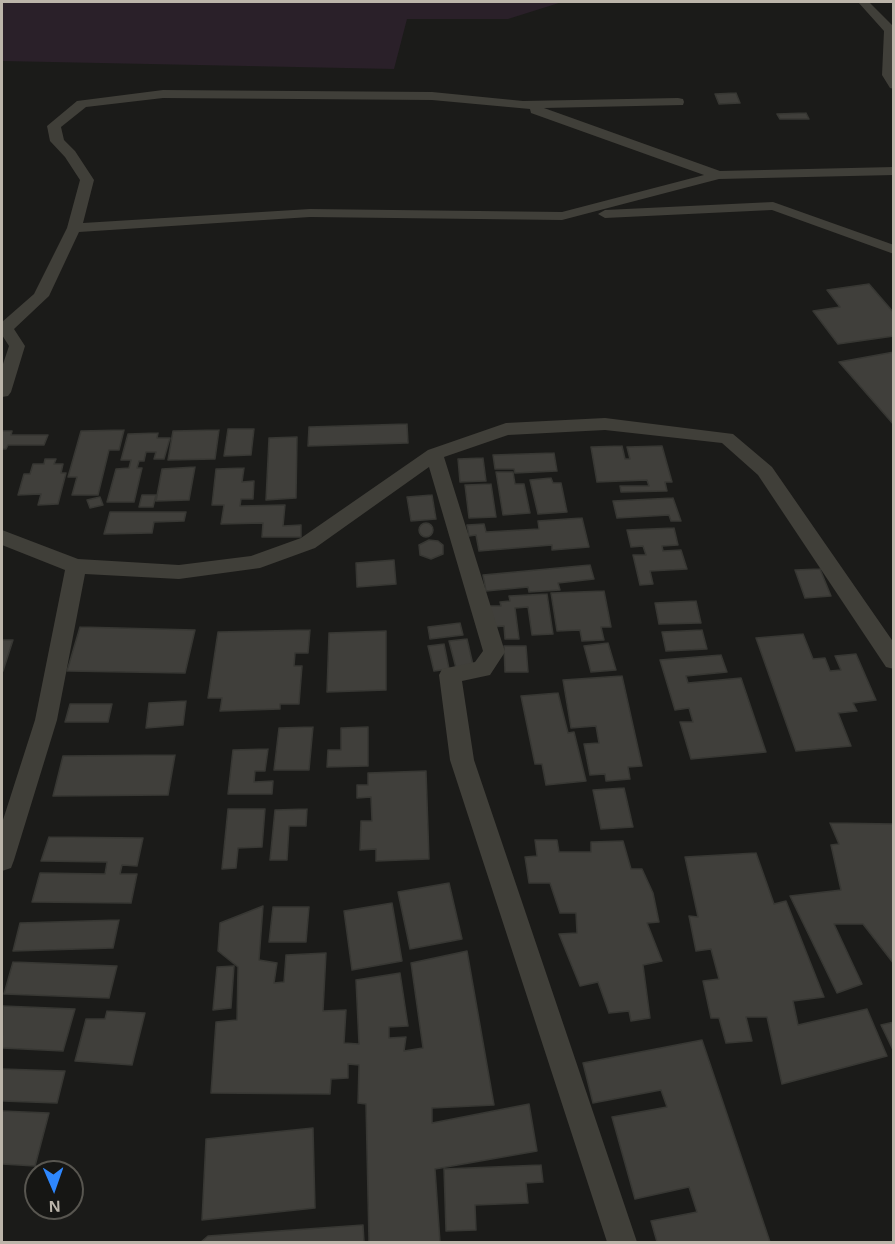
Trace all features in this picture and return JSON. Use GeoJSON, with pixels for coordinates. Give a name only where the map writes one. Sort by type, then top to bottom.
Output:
{"type":"FeatureCollection","features":[{"type":"Feature","properties":{"kind":"lane"},"geometry":{"type":"LineString","coordinates":[[863,2],[890,30],[888,75],[894,85]]}},
{"type":"Feature","properties":{"kind":"lane"},"geometry":{"type":"LineString","coordinates":[[2,392],[17,346],[4,328],[41,296],[74,228],[87,180],[70,154],[57,141],[54,126],[82,104],[163,94],[432,96],[523,105],[678,102]]}},
{"type":"Feature","properties":{"kind":"lane"},"geometry":{"type":"LineString","coordinates":[[523,105],[719,175]]}},
{"type":"Feature","properties":{"kind":"lane"},"geometry":{"type":"LineString","coordinates":[[562,216],[719,175],[894,171]]}},
{"type":"Feature","properties":{"kind":"lane"},"geometry":{"type":"LineString","coordinates":[[74,228],[310,213],[562,216],[773,206],[894,249]]}},
{"type":"Feature","properties":{"kind":"lane"},"geometry":{"type":"LineString","coordinates":[[2,537],[76,566],[180,572],[253,563],[309,543],[434,454],[506,429],[605,424],[727,438],[765,471],[894,661]]}},
{"type":"Feature","properties":{"kind":"lane"},"geometry":{"type":"LineString","coordinates":[[434,454],[494,652],[482,669],[450,675],[462,760],[622,1242]]}},
{"type":"Feature","properties":{"kind":"lane"},"geometry":{"type":"LineString","coordinates":[[2,860],[45,720],[76,566]]}},
{"type":"Feature","properties":{"kind":"shaded area"},"geometry":{"type":"Polygon","coordinates":[[[2,2],[562,2],[508,19],[407,19],[394,69],[2,61],[2,2]]]}},
{"type":"Feature","properties":{"kind":"building"},"geometry":{"type":"Polygon","coordinates":[[[736,93],[740,103],[719,104],[715,94],[736,93]]]}},
{"type":"Feature","properties":{"kind":"building"},"geometry":{"type":"Polygon","coordinates":[[[806,113],[809,119],[780,119],[777,114],[806,113]]]}},
{"type":"Feature","properties":{"kind":"building"},"geometry":{"type":"Polygon","coordinates":[[[869,284],[894,313],[894,336],[838,344],[813,311],[840,307],[827,290],[869,284]]]}},
{"type":"Feature","properties":{"kind":"building"},"geometry":{"type":"Polygon","coordinates":[[[894,352],[894,425],[839,362],[894,352]]]}},
{"type":"Feature","properties":{"kind":"building"},"geometry":{"type":"Polygon","coordinates":[[[407,424],[408,443],[308,446],[309,427],[407,424]]]}},
{"type":"Feature","properties":{"kind":"building"},"geometry":{"type":"Polygon","coordinates":[[[228,429],[254,429],[251,455],[224,456],[228,429]]]}},
{"type":"Feature","properties":{"kind":"building"},"geometry":{"type":"Polygon","coordinates":[[[124,430],[119,450],[109,450],[98,495],[72,495],[77,477],[68,477],[81,431],[124,430]]]}},
{"type":"Feature","properties":{"kind":"building"},"geometry":{"type":"Polygon","coordinates":[[[219,430],[215,459],[168,460],[173,431],[219,430]]]}},
{"type":"Feature","properties":{"kind":"building"},"geometry":{"type":"Polygon","coordinates":[[[2,431],[12,431],[11,435],[48,435],[44,445],[8,445],[6,449],[2,449],[2,431]]]}},
{"type":"Feature","properties":{"kind":"building"},"geometry":{"type":"Polygon","coordinates":[[[158,433],[157,438],[170,438],[164,459],[154,459],[156,452],[146,452],[144,461],[139,461],[137,468],[142,468],[134,502],[107,502],[116,469],[129,468],[131,460],[121,460],[128,434],[158,433]]]}},
{"type":"Feature","properties":{"kind":"building"},"geometry":{"type":"Polygon","coordinates":[[[297,437],[296,498],[266,500],[269,438],[297,437]]]}},
{"type":"Feature","properties":{"kind":"building"},"geometry":{"type":"Polygon","coordinates":[[[622,446],[625,459],[630,459],[627,447],[662,446],[672,482],[665,482],[667,491],[621,492],[620,486],[649,486],[647,480],[597,482],[591,447],[622,446]]]}},
{"type":"Feature","properties":{"kind":"building"},"geometry":{"type":"Polygon","coordinates":[[[554,453],[557,471],[515,473],[514,469],[495,469],[493,455],[554,453]]]}},
{"type":"Feature","properties":{"kind":"building"},"geometry":{"type":"Polygon","coordinates":[[[483,458],[486,481],[460,482],[458,459],[483,458]]]}},
{"type":"Feature","properties":{"kind":"building"},"geometry":{"type":"Polygon","coordinates":[[[45,459],[56,459],[54,464],[63,464],[61,473],[66,473],[58,504],[38,505],[41,494],[18,495],[24,474],[30,474],[33,464],[44,464],[45,459]]]}},
{"type":"Feature","properties":{"kind":"building"},"geometry":{"type":"Polygon","coordinates":[[[195,467],[189,500],[156,501],[162,469],[195,467]]]}},
{"type":"Feature","properties":{"kind":"building"},"geometry":{"type":"Polygon","coordinates":[[[244,468],[242,482],[254,481],[253,499],[241,499],[240,506],[285,505],[283,526],[301,525],[301,537],[262,537],[263,523],[221,524],[224,505],[212,505],[216,469],[244,468]]]}},
{"type":"Feature","properties":{"kind":"building"},"geometry":{"type":"Polygon","coordinates":[[[496,472],[513,472],[515,484],[524,484],[530,513],[503,515],[496,472]]]}},
{"type":"Feature","properties":{"kind":"building"},"geometry":{"type":"Polygon","coordinates":[[[551,478],[553,483],[561,483],[567,512],[538,514],[530,480],[551,478]]]}},
{"type":"Feature","properties":{"kind":"building"},"geometry":{"type":"Polygon","coordinates":[[[491,484],[496,517],[469,518],[465,485],[491,484]]]}},
{"type":"Feature","properties":{"kind":"building"},"geometry":{"type":"Polygon","coordinates":[[[142,495],[156,495],[153,507],[139,507],[142,495]]]}},
{"type":"Feature","properties":{"kind":"building"},"geometry":{"type":"Polygon","coordinates":[[[432,495],[436,519],[411,521],[407,497],[432,495]]]}},
{"type":"Feature","properties":{"kind":"building"},"geometry":{"type":"Polygon","coordinates":[[[100,497],[103,505],[90,508],[87,500],[100,497]]]}},
{"type":"Feature","properties":{"kind":"building"},"geometry":{"type":"Polygon","coordinates":[[[673,498],[681,521],[671,521],[669,515],[617,518],[613,501],[673,498]]]}},
{"type":"Feature","properties":{"kind":"building"},"geometry":{"type":"Polygon","coordinates":[[[110,512],[186,512],[184,521],[154,522],[152,533],[104,534],[110,512]]]}},
{"type":"Feature","properties":{"kind":"building"},"geometry":{"type":"Polygon","coordinates":[[[582,518],[589,547],[552,550],[552,545],[479,551],[476,535],[469,536],[467,525],[484,524],[486,532],[539,529],[538,521],[582,518]]]}},
{"type":"Feature","properties":{"kind":"building"},"geometry":{"type":"Polygon","coordinates":[[[423,523],[429,523],[433,530],[429,537],[423,537],[419,533],[419,527],[423,523]]]}},
{"type":"Feature","properties":{"kind":"building"},"geometry":{"type":"Polygon","coordinates":[[[674,528],[678,545],[662,546],[663,551],[681,550],[687,569],[650,571],[653,584],[640,585],[633,555],[646,555],[643,546],[631,547],[627,530],[674,528]]]}},
{"type":"Feature","properties":{"kind":"building"},"geometry":{"type":"Polygon","coordinates":[[[429,540],[438,541],[443,545],[443,554],[431,559],[420,555],[419,545],[429,540]]]}},
{"type":"Feature","properties":{"kind":"building"},"geometry":{"type":"Polygon","coordinates":[[[394,560],[396,584],[357,587],[356,563],[394,560]]]}},
{"type":"Feature","properties":{"kind":"building"},"geometry":{"type":"Polygon","coordinates":[[[590,565],[594,579],[558,583],[560,590],[529,592],[528,587],[486,591],[483,575],[590,565]]]}},
{"type":"Feature","properties":{"kind":"building"},"geometry":{"type":"Polygon","coordinates":[[[820,569],[831,596],[805,598],[795,570],[820,569]]]}},
{"type":"Feature","properties":{"kind":"building"},"geometry":{"type":"Polygon","coordinates":[[[604,591],[611,627],[601,627],[604,640],[582,641],[580,630],[557,631],[551,593],[604,591]]]}},
{"type":"Feature","properties":{"kind":"building"},"geometry":{"type":"Polygon","coordinates":[[[547,594],[553,634],[532,635],[528,607],[515,608],[519,639],[505,639],[504,626],[491,627],[489,606],[501,606],[500,602],[510,601],[509,596],[547,594]]]}},
{"type":"Feature","properties":{"kind":"building"},"geometry":{"type":"Polygon","coordinates":[[[696,601],[701,623],[659,624],[655,603],[696,601]]]}},
{"type":"Feature","properties":{"kind":"building"},"geometry":{"type":"Polygon","coordinates":[[[460,623],[463,635],[430,639],[428,627],[460,623]]]}},
{"type":"Feature","properties":{"kind":"building"},"geometry":{"type":"Polygon","coordinates":[[[80,627],[195,630],[185,673],[67,671],[80,627]]]}},
{"type":"Feature","properties":{"kind":"building"},"geometry":{"type":"Polygon","coordinates":[[[310,630],[308,653],[295,653],[294,666],[302,666],[299,704],[280,704],[280,709],[220,711],[222,698],[208,698],[218,632],[310,630]]]}},
{"type":"Feature","properties":{"kind":"building"},"geometry":{"type":"Polygon","coordinates":[[[702,630],[707,649],[666,651],[662,632],[702,630]]]}},
{"type":"Feature","properties":{"kind":"building"},"geometry":{"type":"Polygon","coordinates":[[[386,631],[386,690],[327,692],[329,633],[386,631]]]}},
{"type":"Feature","properties":{"kind":"building"},"geometry":{"type":"Polygon","coordinates":[[[803,634],[813,659],[825,658],[830,671],[841,670],[835,656],[856,654],[876,700],[853,703],[857,711],[838,713],[851,746],[796,751],[756,638],[803,634]]]}},
{"type":"Feature","properties":{"kind":"building"},"geometry":{"type":"Polygon","coordinates":[[[467,639],[473,665],[456,668],[449,641],[467,639]]]}},
{"type":"Feature","properties":{"kind":"building"},"geometry":{"type":"Polygon","coordinates":[[[2,640],[13,640],[3,671],[2,671],[2,640]]]}},
{"type":"Feature","properties":{"kind":"building"},"geometry":{"type":"Polygon","coordinates":[[[608,643],[616,670],[591,672],[584,646],[608,643]]]}},
{"type":"Feature","properties":{"kind":"building"},"geometry":{"type":"Polygon","coordinates":[[[444,644],[449,669],[434,671],[428,646],[444,644]]]}},
{"type":"Feature","properties":{"kind":"building"},"geometry":{"type":"Polygon","coordinates":[[[504,646],[526,646],[528,672],[505,672],[504,646]]]}},
{"type":"Feature","properties":{"kind":"building"},"geometry":{"type":"Polygon","coordinates":[[[721,655],[727,672],[686,676],[688,683],[741,678],[766,752],[691,759],[680,722],[693,722],[689,708],[675,710],[660,660],[721,655]]]}},
{"type":"Feature","properties":{"kind":"building"},"geometry":{"type":"Polygon","coordinates":[[[622,676],[642,766],[628,767],[630,779],[606,781],[605,774],[590,775],[584,744],[599,743],[596,726],[571,728],[563,680],[622,676]]]}},
{"type":"Feature","properties":{"kind":"building"},"geometry":{"type":"Polygon","coordinates":[[[558,693],[568,733],[574,732],[586,781],[546,785],[542,764],[535,764],[521,696],[558,693]]]}},
{"type":"Feature","properties":{"kind":"building"},"geometry":{"type":"Polygon","coordinates":[[[186,701],[183,725],[146,728],[149,703],[186,701]]]}},
{"type":"Feature","properties":{"kind":"building"},"geometry":{"type":"Polygon","coordinates":[[[70,704],[112,704],[108,722],[65,722],[70,704]]]}},
{"type":"Feature","properties":{"kind":"building"},"geometry":{"type":"Polygon","coordinates":[[[313,727],[309,770],[274,770],[279,728],[313,727]]]}},
{"type":"Feature","properties":{"kind":"building"},"geometry":{"type":"Polygon","coordinates":[[[368,727],[368,766],[327,767],[328,750],[341,750],[341,728],[368,727]]]}},
{"type":"Feature","properties":{"kind":"building"},"geometry":{"type":"Polygon","coordinates":[[[268,749],[265,771],[255,771],[254,782],[273,781],[272,794],[228,794],[233,750],[268,749]]]}},
{"type":"Feature","properties":{"kind":"building"},"geometry":{"type":"Polygon","coordinates":[[[175,755],[168,795],[53,796],[63,756],[175,755]]]}},
{"type":"Feature","properties":{"kind":"building"},"geometry":{"type":"Polygon","coordinates":[[[426,771],[429,859],[376,861],[376,849],[360,850],[361,821],[372,821],[371,797],[357,798],[357,785],[368,785],[368,773],[426,771]]]}},
{"type":"Feature","properties":{"kind":"building"},"geometry":{"type":"Polygon","coordinates":[[[624,788],[633,827],[601,829],[593,790],[624,788]]]}},
{"type":"Feature","properties":{"kind":"building"},"geometry":{"type":"Polygon","coordinates":[[[228,809],[265,809],[262,847],[238,848],[236,868],[222,869],[228,809]]]}},
{"type":"Feature","properties":{"kind":"building"},"geometry":{"type":"Polygon","coordinates":[[[307,809],[306,826],[289,826],[287,860],[270,860],[275,810],[307,809]]]}},
{"type":"Feature","properties":{"kind":"building"},"geometry":{"type":"Polygon","coordinates":[[[830,823],[894,824],[894,964],[863,924],[834,924],[862,984],[837,993],[790,896],[841,890],[831,845],[839,844],[830,823]]]}},
{"type":"Feature","properties":{"kind":"building"},"geometry":{"type":"Polygon","coordinates":[[[49,837],[143,838],[137,866],[122,865],[120,874],[137,874],[131,903],[32,902],[40,873],[105,874],[107,862],[41,861],[49,837]]]}},
{"type":"Feature","properties":{"kind":"building"},"geometry":{"type":"Polygon","coordinates":[[[535,840],[557,840],[559,852],[591,852],[591,842],[623,841],[631,869],[642,869],[653,893],[659,922],[647,923],[662,961],[643,965],[650,1018],[631,1021],[629,1011],[609,1013],[598,982],[580,986],[559,934],[577,933],[576,913],[560,913],[550,883],[529,883],[525,857],[537,856],[535,840]]]}},
{"type":"Feature","properties":{"kind":"building"},"geometry":{"type":"Polygon","coordinates":[[[756,853],[774,904],[786,901],[824,997],[793,1001],[798,1025],[867,1009],[887,1056],[782,1084],[767,1017],[746,1017],[752,1041],[726,1043],[719,1018],[711,1018],[703,981],[719,979],[711,949],[696,951],[689,916],[698,917],[685,857],[756,853]]]}},
{"type":"Feature","properties":{"kind":"building"},"geometry":{"type":"Polygon","coordinates":[[[449,883],[462,939],[410,949],[398,892],[449,883]]]}},
{"type":"Feature","properties":{"kind":"building"},"geometry":{"type":"Polygon","coordinates":[[[392,903],[402,961],[352,970],[344,911],[392,903]]]}},
{"type":"Feature","properties":{"kind":"building"},"geometry":{"type":"Polygon","coordinates":[[[263,906],[259,960],[277,963],[274,983],[284,982],[286,955],[326,953],[323,1011],[346,1010],[344,1043],[359,1044],[356,980],[400,973],[408,1026],[389,1027],[389,1038],[406,1037],[404,1051],[423,1048],[411,963],[467,951],[494,1105],[432,1108],[432,1123],[529,1104],[537,1151],[435,1169],[440,1242],[369,1242],[366,1104],[358,1103],[359,1065],[348,1064],[348,1078],[331,1079],[330,1094],[211,1093],[216,1022],[237,1020],[238,967],[218,951],[220,923],[263,906]]]}},
{"type":"Feature","properties":{"kind":"building"},"geometry":{"type":"Polygon","coordinates":[[[273,907],[309,907],[306,942],[269,942],[273,907]]]}},
{"type":"Feature","properties":{"kind":"building"},"geometry":{"type":"Polygon","coordinates":[[[119,920],[113,948],[13,951],[20,923],[119,920]]]}},
{"type":"Feature","properties":{"kind":"building"},"geometry":{"type":"Polygon","coordinates":[[[13,962],[117,966],[109,998],[4,994],[13,962]]]}},
{"type":"Feature","properties":{"kind":"building"},"geometry":{"type":"Polygon","coordinates":[[[234,966],[231,1008],[213,1010],[217,967],[234,966]]]}},
{"type":"Feature","properties":{"kind":"building"},"geometry":{"type":"Polygon","coordinates":[[[3,1006],[75,1009],[63,1051],[2,1048],[3,1006]]]}},
{"type":"Feature","properties":{"kind":"building"},"geometry":{"type":"Polygon","coordinates":[[[107,1011],[145,1013],[132,1065],[75,1061],[86,1019],[105,1019],[107,1011]]]}},
{"type":"Feature","properties":{"kind":"building"},"geometry":{"type":"Polygon","coordinates":[[[894,1022],[894,1052],[881,1025],[894,1022]]]}},
{"type":"Feature","properties":{"kind":"building"},"geometry":{"type":"Polygon","coordinates":[[[702,1040],[770,1242],[657,1242],[651,1221],[697,1212],[689,1187],[635,1199],[612,1117],[667,1107],[661,1090],[593,1103],[583,1063],[702,1040]]]}},
{"type":"Feature","properties":{"kind":"building"},"geometry":{"type":"Polygon","coordinates":[[[2,1069],[65,1071],[57,1103],[2,1101],[2,1069]]]}},
{"type":"Feature","properties":{"kind":"building"},"geometry":{"type":"Polygon","coordinates":[[[2,1111],[49,1113],[37,1160],[24,1160],[24,1165],[2,1164],[2,1111]]]}},
{"type":"Feature","properties":{"kind":"building"},"geometry":{"type":"Polygon","coordinates":[[[313,1128],[315,1208],[202,1220],[206,1139],[313,1128]]]}},
{"type":"Feature","properties":{"kind":"building"},"geometry":{"type":"Polygon","coordinates":[[[541,1165],[543,1182],[526,1183],[528,1203],[475,1205],[476,1230],[446,1231],[444,1169],[541,1165]]]}},
{"type":"Feature","properties":{"kind":"building"},"geometry":{"type":"Polygon","coordinates":[[[363,1225],[364,1242],[201,1242],[208,1236],[363,1225]]]}}]}
